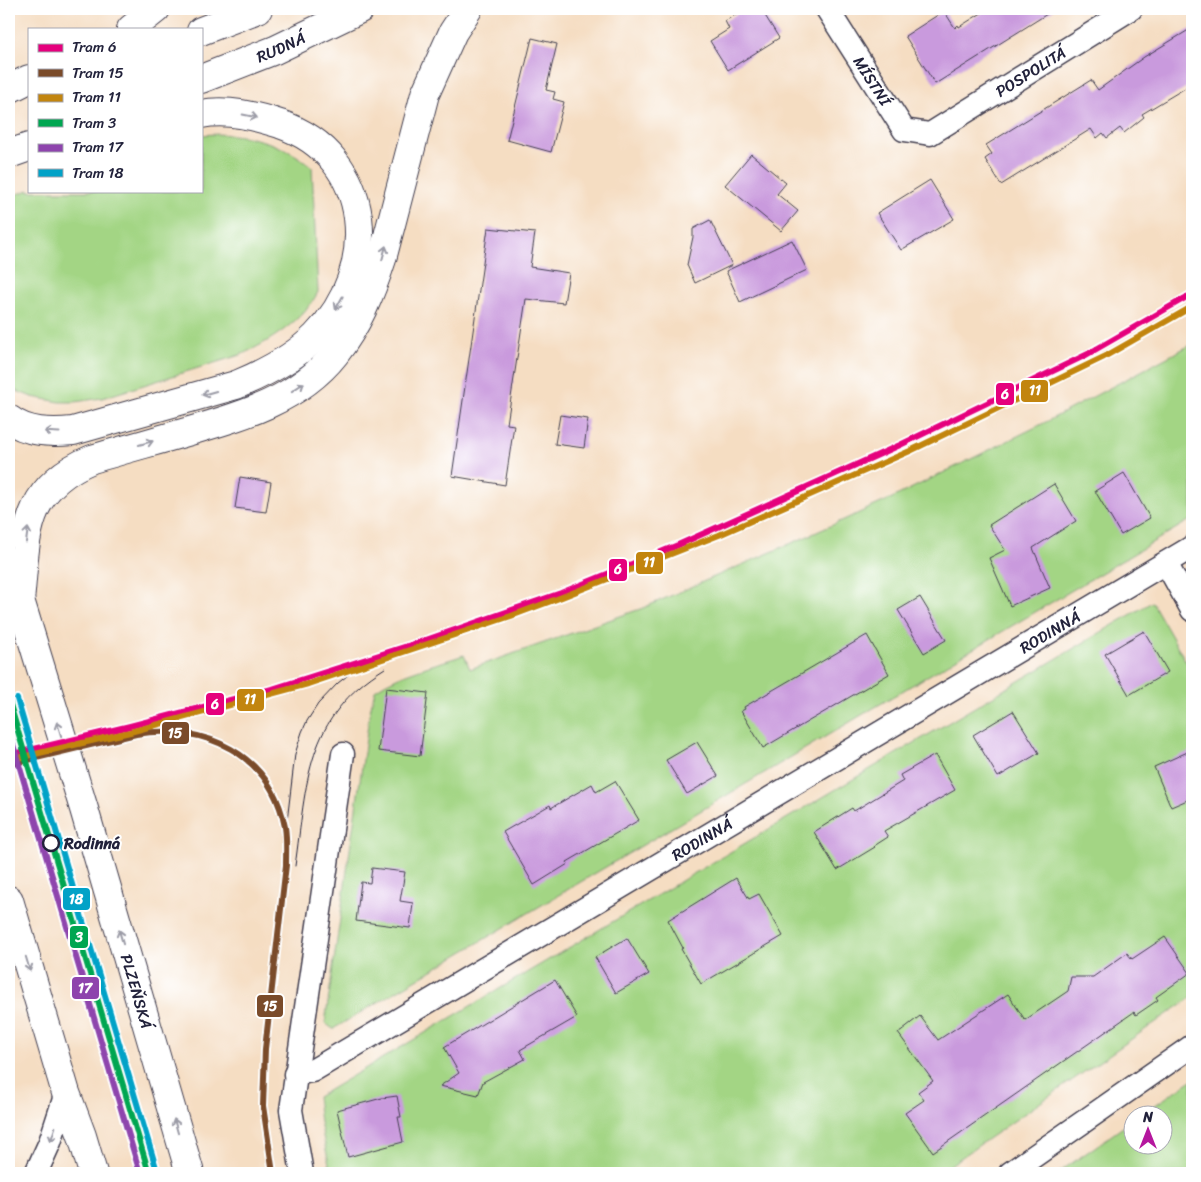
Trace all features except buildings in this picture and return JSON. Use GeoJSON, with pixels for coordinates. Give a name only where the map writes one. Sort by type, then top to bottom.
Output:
{"type":"FeatureCollection","features":[{"type":"Feature","properties":{"kind":"main road"},"geometry":{"type":"LineString","coordinates":[[132,28],[156,9]]}},
{"type":"Feature","properties":{"kind":"main road"},"geometry":{"type":"LineString","coordinates":[[202,31],[258,9]]}},
{"type":"Feature","properties":{"kind":"main road","name":"RUDNÁ"},"geometry":{"type":"LineString","coordinates":[[202,79],[275,50],[360,9]]}},
{"type":"Feature","properties":{"kind":"main road"},"geometry":{"type":"LineString","coordinates":[[20,601],[30,518],[40,498],[57,480],[76,466],[92,459],[247,414],[300,386],[320,370],[334,355],[354,327],[374,284],[425,94],[453,32],[468,9]]}},
{"type":"Feature","properties":{"kind":"main road"},"geometry":{"type":"LineString","coordinates":[[9,89],[28,80]]}},
{"type":"Feature","properties":{"kind":"main road"},"geometry":{"type":"LineString","coordinates":[[9,103],[28,96]]}},
{"type":"Feature","properties":{"kind":"main road"},"geometry":{"type":"LineString","coordinates":[[9,419],[27,428],[42,431],[58,433],[73,431],[236,385],[259,376],[294,354],[316,336],[332,315],[355,267],[359,242],[357,209],[352,191],[335,161],[318,145],[303,135],[283,126],[235,113],[202,114]]}},
{"type":"Feature","properties":{"kind":"main road"},"geometry":{"type":"LineString","coordinates":[[9,154],[28,147]]}},
{"type":"Feature","properties":{"kind":"main road"},"geometry":{"type":"LineString","coordinates":[[9,564],[20,601]]}},
{"type":"Feature","properties":{"kind":"main road","name":"PLZEŇSKÁ"},"geometry":{"type":"LineString","coordinates":[[20,601],[84,809],[190,1173]]}},
{"type":"Feature","properties":{"kind":"main road"},"geometry":{"type":"LineString","coordinates":[[9,900],[66,1093],[82,1136],[92,1173]]}},
{"type":"Feature","properties":{"kind":"street","name":"MÍSTNÍ"},"geometry":{"type":"LineString","coordinates":[[827,9],[904,130],[930,134]]}},
{"type":"Feature","properties":{"kind":"street","name":"POSPOLITÁ"},"geometry":{"type":"LineString","coordinates":[[930,134],[1131,9]]}},
{"type":"Feature","properties":{"kind":"street","name":"RODINNÁ"},"geometry":{"type":"LineString","coordinates":[[295,1074],[312,1071],[1192,547]]}},
{"type":"Feature","properties":{"kind":"street"},"geometry":{"type":"LineString","coordinates":[[1166,563],[1192,610]]}},
{"type":"Feature","properties":{"kind":"street"},"geometry":{"type":"LineString","coordinates":[[302,1173],[291,1110],[343,754]]}},
{"type":"Feature","properties":{"kind":"street"},"geometry":{"type":"LineString","coordinates":[[1010,1173],[1040,1164],[1192,1046]]}},
{"type":"Feature","properties":{"kind":"street"},"geometry":{"type":"LineString","coordinates":[[36,1173],[50,1142],[66,1093]]}},
{"type":"Feature","properties":{"kind":"green space"},"geometry":{"type":"Polygon","coordinates":[[[202,135],[231,135],[260,140],[288,151],[312,167],[318,292],[304,312],[284,330],[240,355],[102,398],[60,402],[32,397],[9,388],[9,197],[28,190],[28,192],[202,192],[202,135]]]}},
{"type":"Feature","properties":{"kind":"green space"},"geometry":{"type":"Polygon","coordinates":[[[1192,344],[1192,519],[333,1029],[325,1023],[370,711],[375,690],[396,678],[464,655],[470,669],[643,608],[890,499],[1042,424],[1192,344]]]}},
{"type":"Feature","properties":{"kind":"green space"},"geometry":{"type":"Polygon","coordinates":[[[1152,602],[1192,672],[1192,997],[939,1173],[331,1173],[320,1122],[317,1097],[1152,602]]]}},
{"type":"Feature","properties":{"kind":"green space"},"geometry":{"type":"Polygon","coordinates":[[[1192,1080],[1192,1173],[1058,1173],[1124,1126],[1124,1154],[1174,1154],[1174,1104],[1157,1104],[1192,1080]]]}},
{"type":"Feature","properties":{"kind":"tram line","name":"6"},"geometry":{"type":"LineString","coordinates":[[9,755],[272,689],[423,641],[561,593],[678,545],[900,445],[1086,355],[1192,294]]}},
{"type":"Feature","properties":{"kind":"tram line","name":"11"},"geometry":{"type":"LineString","coordinates":[[9,760],[130,732],[308,684],[562,597],[719,535],[910,451],[1104,357],[1188,309]]}},
{"type":"Feature","properties":{"kind":"tram line"},"geometry":{"type":"LineString","coordinates":[[282,864],[295,754],[307,721],[318,704],[338,683],[356,669],[383,654]]}},
{"type":"Feature","properties":{"kind":"tram line"},"geometry":{"type":"LineString","coordinates":[[295,866],[303,807],[314,754],[325,730],[339,708],[359,687],[385,668]]}},
{"type":"Feature","properties":{"kind":"tram line","name":"18"},"geometry":{"type":"LineString","coordinates":[[17,699],[157,1171]]}},
{"type":"Feature","properties":{"kind":"tram line","name":"3"},"geometry":{"type":"LineString","coordinates":[[9,701],[149,1173]]}},
{"type":"Feature","properties":{"kind":"tram line","name":"17"},"geometry":{"type":"LineString","coordinates":[[9,731],[140,1173]]}},
{"type":"Feature","properties":{"kind":"tram line","name":"15"},"geometry":{"type":"LineString","coordinates":[[11,764],[136,734],[162,732],[210,739],[231,749],[250,763],[266,780],[277,802],[285,827],[286,842],[286,865],[265,1049],[263,1106],[273,1173]]}},
{"type":"Feature","properties":{"kind":"place","name":"Rodinná"},"geometry":{"type":"Point","coordinates":[51,843]}}]}
